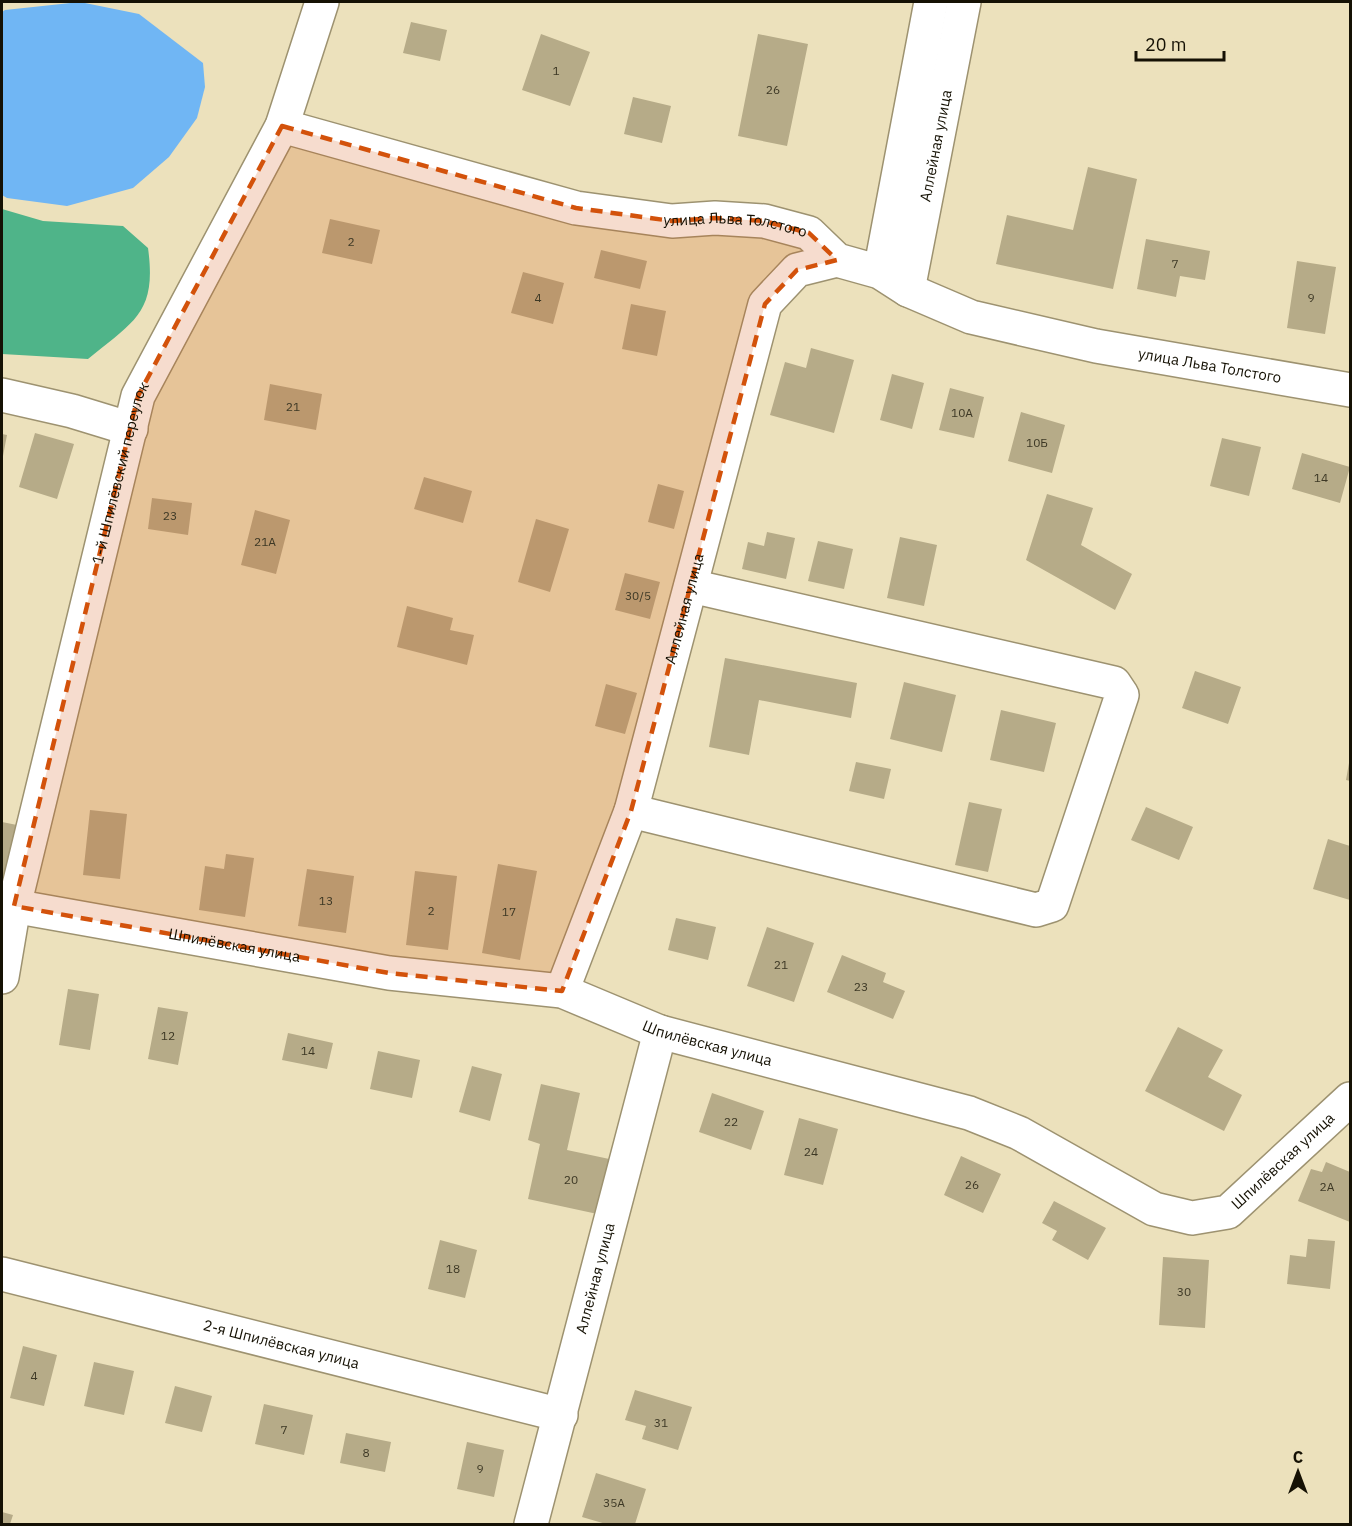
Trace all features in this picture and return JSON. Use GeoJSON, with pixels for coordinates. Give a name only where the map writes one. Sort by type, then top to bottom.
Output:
{"type":"FeatureCollection","features":[{"type":"Feature","properties":{"kind":"street","name":"1-й Шпилёвский переулок"},"geometry":{"type":"LineString","coordinates":[[2,977],[8,905],[138,396],[282,126],[322,2]]}},
{"type":"Feature","properties":{"kind":"street"},"geometry":{"type":"LineString","coordinates":[[880,272],[931,2]]}},
{"type":"Feature","properties":{"kind":"street","name":"Аллейная улица"},"geometry":{"type":"LineString","coordinates":[[908,290],[964,2]]}},
{"type":"Feature","properties":{"kind":"street","name":"улица Льва Толстого"},"geometry":{"type":"LineString","coordinates":[[282,126],[576,208],[672,221],[715,218],[764,221],[809,233],[837,260],[880,272],[908,290],[971,317],[1096,346],[1350,390]]}},
{"type":"Feature","properties":{"kind":"street","name":"Аллейная улица"},"geometry":{"type":"LineString","coordinates":[[562,991],[632,811],[765,304],[797,270],[837,260]]}},
{"type":"Feature","properties":{"kind":"street"},"geometry":{"type":"LineString","coordinates":[[2,395],[72,411],[131,429]]}},
{"type":"Feature","properties":{"kind":"street"},"geometry":{"type":"LineString","coordinates":[[632,811],[1036,910],[1052,905],[1122,696],[1114,683],[691,586]]}},
{"type":"Feature","properties":{"kind":"street","name":"Шпилёвская улица"},"geometry":{"type":"LineString","coordinates":[[8,905],[389,973],[562,991],[660,1032],[969,1113],[1019,1133],[1154,1209],[1192,1218],[1228,1212],[1350,1099]]}},
{"type":"Feature","properties":{"kind":"street","name":"Аллейная улица"},"geometry":{"type":"LineString","coordinates":[[531,1524],[660,1032]]}},
{"type":"Feature","properties":{"kind":"street","name":"2-я Шпилёвская улица"},"geometry":{"type":"LineString","coordinates":[[2,1274],[561,1415]]}},
{"type":"Feature","properties":{"kind":"highlighted area"},"geometry":{"type":"Polygon","coordinates":[[[282,126],[576,208],[672,221],[715,218],[764,221],[809,233],[837,260],[797,270],[765,304],[631,811],[562,991],[389,973],[14,906],[138,396],[282,126]]]}},
{"type":"Feature","properties":{"kind":"green space"},"geometry":{"type":"Polygon","coordinates":[[[2,209],[43,221],[123,226],[148,248],[149,287],[139,314],[118,335],[88,359],[2,354],[2,209]]]}},
{"type":"Feature","properties":{"kind":"water"},"geometry":{"type":"Polygon","coordinates":[[[80,2],[139,14],[203,63],[205,87],[197,118],[169,157],[133,188],[67,206],[7,198],[2,195],[2,12],[80,2]]]}},
{"type":"Feature","properties":{"kind":"building"},"geometry":{"type":"Polygon","coordinates":[[[411,22],[447,30],[440,61],[403,53],[411,22]]]}},
{"type":"Feature","properties":{"kind":"building"},"geometry":{"type":"Polygon","coordinates":[[[541,34],[590,52],[570,106],[522,90],[541,34]]]}},
{"type":"Feature","properties":{"kind":"building"},"geometry":{"type":"Polygon","coordinates":[[[758,34],[808,44],[787,146],[738,136],[758,34]]]}},
{"type":"Feature","properties":{"kind":"building"},"geometry":{"type":"Polygon","coordinates":[[[633,97],[671,106],[662,143],[624,134],[633,97]]]}},
{"type":"Feature","properties":{"kind":"building"},"geometry":{"type":"Polygon","coordinates":[[[1088,167],[1137,179],[1113,289],[996,264],[1007,215],[1073,230],[1088,167]]]}},
{"type":"Feature","properties":{"kind":"building"},"geometry":{"type":"Polygon","coordinates":[[[330,219],[380,230],[372,264],[322,253],[330,219]]]}},
{"type":"Feature","properties":{"kind":"building"},"geometry":{"type":"Polygon","coordinates":[[[1146,239],[1210,251],[1205,280],[1180,276],[1176,297],[1137,289],[1146,239]]]}},
{"type":"Feature","properties":{"kind":"building"},"geometry":{"type":"Polygon","coordinates":[[[601,250],[647,261],[640,289],[594,278],[601,250]]]}},
{"type":"Feature","properties":{"kind":"building"},"geometry":{"type":"Polygon","coordinates":[[[1297,261],[1336,267],[1325,334],[1287,328],[1297,261]]]}},
{"type":"Feature","properties":{"kind":"building"},"geometry":{"type":"Polygon","coordinates":[[[523,272],[564,283],[553,324],[511,313],[523,272]]]}},
{"type":"Feature","properties":{"kind":"building"},"geometry":{"type":"Polygon","coordinates":[[[631,304],[666,311],[657,356],[622,349],[631,304]]]}},
{"type":"Feature","properties":{"kind":"building"},"geometry":{"type":"Polygon","coordinates":[[[811,348],[854,360],[834,433],[770,415],[785,362],[806,368],[811,348]]]}},
{"type":"Feature","properties":{"kind":"building"},"geometry":{"type":"Polygon","coordinates":[[[892,374],[924,383],[912,429],[880,420],[892,374]]]}},
{"type":"Feature","properties":{"kind":"building"},"geometry":{"type":"Polygon","coordinates":[[[270,384],[322,394],[316,430],[264,420],[270,384]]]}},
{"type":"Feature","properties":{"kind":"building"},"geometry":{"type":"Polygon","coordinates":[[[950,388],[984,397],[974,438],[939,430],[950,388]]]}},
{"type":"Feature","properties":{"kind":"building"},"geometry":{"type":"Polygon","coordinates":[[[1021,412],[1065,425],[1052,473],[1008,461],[1021,412]]]}},
{"type":"Feature","properties":{"kind":"building"},"geometry":{"type":"Polygon","coordinates":[[[35,433],[74,444],[57,499],[19,487],[35,433]]]}},
{"type":"Feature","properties":{"kind":"building"},"geometry":{"type":"Polygon","coordinates":[[[2,434],[7,435],[3,456],[2,456],[2,434]]]}},
{"type":"Feature","properties":{"kind":"building"},"geometry":{"type":"Polygon","coordinates":[[[1222,438],[1261,447],[1249,496],[1210,486],[1222,438]]]}},
{"type":"Feature","properties":{"kind":"building"},"geometry":{"type":"Polygon","coordinates":[[[1302,453],[1350,467],[1340,503],[1292,489],[1302,453]]]}},
{"type":"Feature","properties":{"kind":"building"},"geometry":{"type":"Polygon","coordinates":[[[424,477],[472,491],[463,523],[414,509],[424,477]]]}},
{"type":"Feature","properties":{"kind":"building"},"geometry":{"type":"Polygon","coordinates":[[[658,484],[684,491],[674,529],[648,522],[658,484]]]}},
{"type":"Feature","properties":{"kind":"building"},"geometry":{"type":"Polygon","coordinates":[[[1047,494],[1093,508],[1081,545],[1132,574],[1115,610],[1026,560],[1047,494]]]}},
{"type":"Feature","properties":{"kind":"building"},"geometry":{"type":"Polygon","coordinates":[[[152,498],[192,503],[188,535],[148,529],[152,498]]]}},
{"type":"Feature","properties":{"kind":"building"},"geometry":{"type":"Polygon","coordinates":[[[255,510],[290,520],[276,574],[241,565],[255,510]]]}},
{"type":"Feature","properties":{"kind":"building"},"geometry":{"type":"Polygon","coordinates":[[[536,519],[569,529],[550,592],[518,582],[536,519]]]}},
{"type":"Feature","properties":{"kind":"building"},"geometry":{"type":"Polygon","coordinates":[[[767,532],[795,538],[786,579],[742,569],[748,542],[764,546],[767,532]]]}},
{"type":"Feature","properties":{"kind":"building"},"geometry":{"type":"Polygon","coordinates":[[[900,537],[937,545],[924,606],[887,598],[900,537]]]}},
{"type":"Feature","properties":{"kind":"building"},"geometry":{"type":"Polygon","coordinates":[[[818,541],[853,549],[844,589],[808,581],[818,541]]]}},
{"type":"Feature","properties":{"kind":"building"},"geometry":{"type":"Polygon","coordinates":[[[625,573],[660,582],[650,619],[615,610],[625,573]]]}},
{"type":"Feature","properties":{"kind":"building"},"geometry":{"type":"Polygon","coordinates":[[[407,606],[453,618],[450,630],[474,635],[467,665],[397,647],[407,606]]]}},
{"type":"Feature","properties":{"kind":"building"},"geometry":{"type":"Polygon","coordinates":[[[725,658],[857,683],[851,718],[759,700],[749,755],[709,747],[725,658]]]}},
{"type":"Feature","properties":{"kind":"building"},"geometry":{"type":"Polygon","coordinates":[[[1195,671],[1241,687],[1228,724],[1182,708],[1195,671]]]}},
{"type":"Feature","properties":{"kind":"building"},"geometry":{"type":"Polygon","coordinates":[[[904,682],[956,695],[942,752],[890,739],[904,682]]]}},
{"type":"Feature","properties":{"kind":"building"},"geometry":{"type":"Polygon","coordinates":[[[606,684],[637,693],[625,734],[595,726],[606,684]]]}},
{"type":"Feature","properties":{"kind":"building"},"geometry":{"type":"Polygon","coordinates":[[[1001,710],[1056,723],[1044,772],[990,760],[1001,710]]]}},
{"type":"Feature","properties":{"kind":"building"},"geometry":{"type":"Polygon","coordinates":[[[856,762],[891,769],[884,799],[849,791],[856,762]]]}},
{"type":"Feature","properties":{"kind":"building"},"geometry":{"type":"Polygon","coordinates":[[[1350,763],[1350,781],[1346,780],[1350,763]]]}},
{"type":"Feature","properties":{"kind":"building"},"geometry":{"type":"Polygon","coordinates":[[[969,802],[1002,809],[988,872],[955,865],[969,802]]]}},
{"type":"Feature","properties":{"kind":"building"},"geometry":{"type":"Polygon","coordinates":[[[1146,807],[1193,827],[1179,860],[1131,840],[1146,807]]]}},
{"type":"Feature","properties":{"kind":"building"},"geometry":{"type":"Polygon","coordinates":[[[90,810],[127,814],[120,879],[83,875],[90,810]]]}},
{"type":"Feature","properties":{"kind":"building"},"geometry":{"type":"Polygon","coordinates":[[[2,822],[27,827],[2,889],[2,822]]]}},
{"type":"Feature","properties":{"kind":"building"},"geometry":{"type":"Polygon","coordinates":[[[1328,839],[1350,846],[1350,900],[1313,889],[1328,839]]]}},
{"type":"Feature","properties":{"kind":"building"},"geometry":{"type":"Polygon","coordinates":[[[226,854],[254,858],[245,917],[199,910],[205,866],[224,869],[226,854]]]}},
{"type":"Feature","properties":{"kind":"building"},"geometry":{"type":"Polygon","coordinates":[[[498,864],[537,871],[520,960],[482,953],[498,864]]]}},
{"type":"Feature","properties":{"kind":"building"},"geometry":{"type":"Polygon","coordinates":[[[307,869],[354,876],[346,933],[298,926],[307,869]]]}},
{"type":"Feature","properties":{"kind":"building"},"geometry":{"type":"Polygon","coordinates":[[[415,871],[457,876],[448,950],[406,945],[415,871]]]}},
{"type":"Feature","properties":{"kind":"building"},"geometry":{"type":"Polygon","coordinates":[[[676,918],[716,927],[708,960],[668,950],[676,918]]]}},
{"type":"Feature","properties":{"kind":"building"},"geometry":{"type":"Polygon","coordinates":[[[767,927],[814,943],[794,1002],[747,986],[767,927]]]}},
{"type":"Feature","properties":{"kind":"building"},"geometry":{"type":"Polygon","coordinates":[[[842,955],[886,973],[883,982],[905,991],[893,1019],[827,992],[842,955]]]}},
{"type":"Feature","properties":{"kind":"building"},"geometry":{"type":"Polygon","coordinates":[[[68,989],[99,994],[90,1050],[59,1045],[68,989]]]}},
{"type":"Feature","properties":{"kind":"building"},"geometry":{"type":"Polygon","coordinates":[[[158,1007],[188,1012],[178,1065],[148,1059],[158,1007]]]}},
{"type":"Feature","properties":{"kind":"building"},"geometry":{"type":"Polygon","coordinates":[[[1178,1027],[1223,1050],[1208,1077],[1242,1095],[1224,1131],[1145,1091],[1178,1027]]]}},
{"type":"Feature","properties":{"kind":"building"},"geometry":{"type":"Polygon","coordinates":[[[288,1033],[333,1043],[327,1069],[282,1060],[288,1033]]]}},
{"type":"Feature","properties":{"kind":"building"},"geometry":{"type":"Polygon","coordinates":[[[378,1051],[420,1060],[412,1098],[370,1089],[378,1051]]]}},
{"type":"Feature","properties":{"kind":"building"},"geometry":{"type":"Polygon","coordinates":[[[472,1066],[502,1074],[490,1121],[459,1112],[472,1066]]]}},
{"type":"Feature","properties":{"kind":"building"},"geometry":{"type":"Polygon","coordinates":[[[541,1084],[580,1093],[567,1150],[614,1160],[602,1215],[528,1199],[540,1144],[528,1140],[541,1084]]]}},
{"type":"Feature","properties":{"kind":"building"},"geometry":{"type":"Polygon","coordinates":[[[712,1093],[764,1111],[751,1150],[699,1132],[712,1093]]]}},
{"type":"Feature","properties":{"kind":"building"},"geometry":{"type":"Polygon","coordinates":[[[799,1118],[838,1129],[823,1185],[784,1175],[799,1118]]]}},
{"type":"Feature","properties":{"kind":"building"},"geometry":{"type":"Polygon","coordinates":[[[961,1156],[1001,1174],[983,1213],[944,1195],[961,1156]]]}},
{"type":"Feature","properties":{"kind":"building"},"geometry":{"type":"Polygon","coordinates":[[[1326,1162],[1350,1172],[1350,1222],[1298,1201],[1311,1169],[1322,1172],[1326,1162]]]}},
{"type":"Feature","properties":{"kind":"building"},"geometry":{"type":"Polygon","coordinates":[[[1054,1201],[1106,1228],[1088,1260],[1052,1240],[1057,1231],[1042,1223],[1054,1201]]]}},
{"type":"Feature","properties":{"kind":"building"},"geometry":{"type":"Polygon","coordinates":[[[1308,1239],[1335,1241],[1330,1289],[1287,1284],[1290,1255],[1306,1257],[1308,1239]]]}},
{"type":"Feature","properties":{"kind":"building"},"geometry":{"type":"Polygon","coordinates":[[[440,1240],[477,1250],[465,1298],[428,1289],[440,1240]]]}},
{"type":"Feature","properties":{"kind":"building"},"geometry":{"type":"Polygon","coordinates":[[[1163,1257],[1209,1260],[1205,1328],[1159,1325],[1163,1257]]]}},
{"type":"Feature","properties":{"kind":"building"},"geometry":{"type":"Polygon","coordinates":[[[23,1346],[57,1355],[44,1406],[10,1398],[23,1346]]]}},
{"type":"Feature","properties":{"kind":"building"},"geometry":{"type":"Polygon","coordinates":[[[94,1362],[134,1371],[124,1415],[84,1406],[94,1362]]]}},
{"type":"Feature","properties":{"kind":"building"},"geometry":{"type":"Polygon","coordinates":[[[175,1386],[212,1396],[202,1432],[165,1423],[175,1386]]]}},
{"type":"Feature","properties":{"kind":"building"},"geometry":{"type":"Polygon","coordinates":[[[635,1390],[692,1407],[678,1450],[642,1439],[646,1426],[625,1420],[635,1390]]]}},
{"type":"Feature","properties":{"kind":"building"},"geometry":{"type":"Polygon","coordinates":[[[264,1404],[313,1415],[304,1455],[255,1444],[264,1404]]]}},
{"type":"Feature","properties":{"kind":"building"},"geometry":{"type":"Polygon","coordinates":[[[346,1433],[391,1442],[385,1472],[340,1463],[346,1433]]]}},
{"type":"Feature","properties":{"kind":"building"},"geometry":{"type":"Polygon","coordinates":[[[467,1442],[504,1450],[494,1497],[457,1489],[467,1442]]]}},
{"type":"Feature","properties":{"kind":"building"},"geometry":{"type":"Polygon","coordinates":[[[596,1473],[646,1489],[635,1524],[606,1524],[582,1517],[596,1473]]]}},
{"type":"Feature","properties":{"kind":"building"},"geometry":{"type":"Polygon","coordinates":[[[2,1512],[13,1515],[10,1524],[2,1524],[2,1512]]]}}]}
